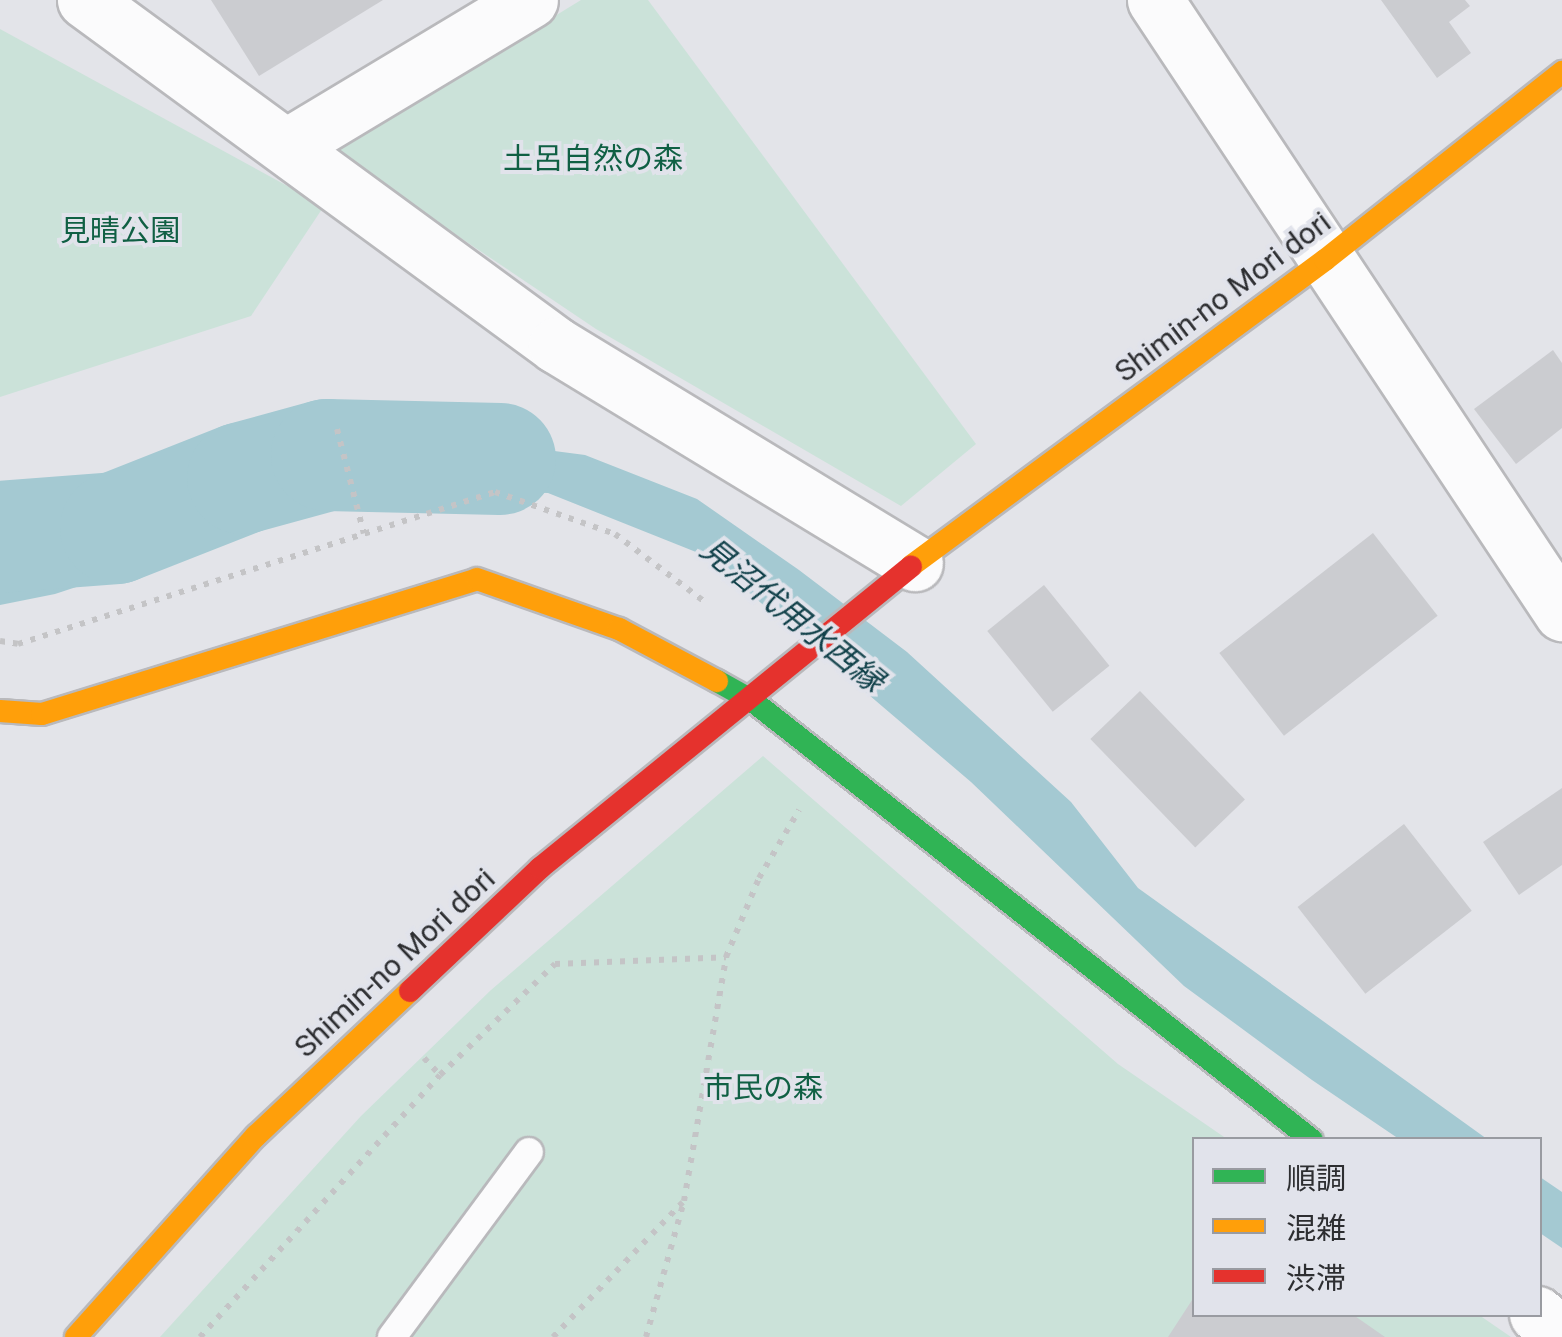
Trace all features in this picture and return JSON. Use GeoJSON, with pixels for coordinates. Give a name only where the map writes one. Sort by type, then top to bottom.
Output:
{"type":"FeatureCollection","features":[{"type":"Feature","properties":{"kind":"street"},"geometry":{"type":"LineString","coordinates":[[85,0],[289,145],[556,345],[916,563]]}},
{"type":"Feature","properties":{"kind":"street"},"geometry":{"type":"LineString","coordinates":[[289,145],[530,0]]}},
{"type":"Feature","properties":{"kind":"street"},"geometry":{"type":"LineString","coordinates":[[1154,0],[1562,613]]}},
{"type":"Feature","properties":{"kind":"street","name":"Shimin-no Mori dori"},"geometry":{"type":"LineString","coordinates":[[76,1337],[256,1136],[540,868],[916,563],[1325,260],[1562,72]]}},
{"type":"Feature","properties":{"kind":"street"},"geometry":{"type":"LineString","coordinates":[[0,711],[42,714],[477,579],[619,628],[750,699],[1308,1137]]}},
{"type":"Feature","properties":{"kind":"street"},"geometry":{"type":"LineString","coordinates":[[1542,1317],[1562,1334]]}},
{"type":"Feature","properties":{"kind":"lane"},"geometry":{"type":"LineString","coordinates":[[392,1337],[530,1152]]}},
{"type":"Feature","properties":{"kind":"path"},"geometry":{"type":"LineString","coordinates":[[337,429],[364,534]]}},
{"type":"Feature","properties":{"kind":"path"},"geometry":{"type":"LineString","coordinates":[[0,641],[18,644],[496,492],[615,534],[642,554]]}},
{"type":"Feature","properties":{"kind":"path"},"geometry":{"type":"LineString","coordinates":[[646,1337],[684,1201],[726,957],[759,878],[828,761]]}},
{"type":"Feature","properties":{"kind":"path"},"geometry":{"type":"LineString","coordinates":[[200,1337],[440,1075],[555,964],[726,957]]}},
{"type":"Feature","properties":{"kind":"path"},"geometry":{"type":"LineString","coordinates":[[553,1337],[684,1201]]}},
{"type":"Feature","properties":{"kind":"green space","name":"土呂自然の森"},"geometry":{"type":"Polygon","coordinates":[[[581,0],[648,0],[976,444],[901,506],[596,329],[333,152],[581,0]]]}},
{"type":"Feature","properties":{"kind":"green space","name":"見晴公園"},"geometry":{"type":"Polygon","coordinates":[[[0,29],[324,206],[251,316],[0,397],[0,29]]]}},
{"type":"Feature","properties":{"kind":"green space","name":"市民の森"},"geometry":{"type":"Polygon","coordinates":[[[763,756],[1118,1064],[1224,1137],[1192,1137],[1192,1317],[1482,1317],[1511,1337],[160,1337],[361,1116],[491,990],[763,756]]]}},
{"type":"Feature","properties":{"kind":"water"},"geometry":{"type":"Polygon","coordinates":[[[516,446],[585,455],[697,499],[907,652],[1071,802],[1138,888],[1484,1137],[1396,1137],[1312,1080],[1184,986],[971,782],[706,556],[548,493],[376,488],[55,594],[0,605],[0,544],[113,518],[255,466],[402,448],[516,446]]]}},
{"type":"Feature","properties":{"kind":"water"},"geometry":{"type":"Polygon","coordinates":[[[1542,1178],[1562,1192],[1562,1248],[1542,1234],[1542,1178]]]}},
{"type":"Feature","properties":{"kind":"building"},"geometry":{"type":"Polygon","coordinates":[[[211,0],[383,0],[259,76],[211,0]]]}},
{"type":"Feature","properties":{"kind":"building"},"geometry":{"type":"Polygon","coordinates":[[[1381,0],[1465,0],[1470,6],[1449,22],[1471,53],[1437,78],[1381,0]]]}},
{"type":"Feature","properties":{"kind":"building"},"geometry":{"type":"Polygon","coordinates":[[[1553,350],[1562,363],[1562,428],[1516,464],[1474,409],[1553,350]]]}},
{"type":"Feature","properties":{"kind":"building"},"geometry":{"type":"Polygon","coordinates":[[[1373,533],[1438,616],[1284,736],[1219,653],[1373,533]]]}},
{"type":"Feature","properties":{"kind":"building"},"geometry":{"type":"Polygon","coordinates":[[[1044,585],[1109,666],[1053,712],[987,631],[1044,585]]]}},
{"type":"Feature","properties":{"kind":"building"},"geometry":{"type":"Polygon","coordinates":[[[1140,691],[1245,800],[1195,848],[1090,739],[1140,691]]]}},
{"type":"Feature","properties":{"kind":"building"},"geometry":{"type":"Polygon","coordinates":[[[1562,788],[1562,865],[1519,895],[1483,842],[1562,788]]]}},
{"type":"Feature","properties":{"kind":"building"},"geometry":{"type":"Polygon","coordinates":[[[1404,824],[1472,911],[1365,994],[1298,907],[1404,824]]]}},
{"type":"Feature","properties":{"kind":"building"},"geometry":{"type":"Polygon","coordinates":[[[1192,1300],[1192,1317],[1356,1317],[1385,1337],[1168,1337],[1192,1300]]]}},
{"type":"Feature","properties":{"kind":"waterway","name":"見沼代用水西縁"},"geometry":{"type":"LineString","coordinates":[[0,537],[116,528],[243,478],[327,455],[500,459]]}},
{"type":"Feature","properties":{"kind":"traffic: fast"},"geometry":{"type":"LineString","coordinates":[[717,681],[750,699],[1308,1137]]}},
{"type":"Feature","properties":{"kind":"traffic: slow"},"geometry":{"type":"LineString","coordinates":[[911,566],[1325,260],[1562,72]]}},
{"type":"Feature","properties":{"kind":"traffic: slow"},"geometry":{"type":"LineString","coordinates":[[0,711],[42,714],[477,579],[619,629],[717,681]]}},
{"type":"Feature","properties":{"kind":"traffic: slow"},"geometry":{"type":"LineString","coordinates":[[76,1337],[256,1136],[410,991]]}},
{"type":"Feature","properties":{"kind":"traffic: jam"},"geometry":{"type":"LineString","coordinates":[[410,991],[540,868],[911,566]]}}]}
